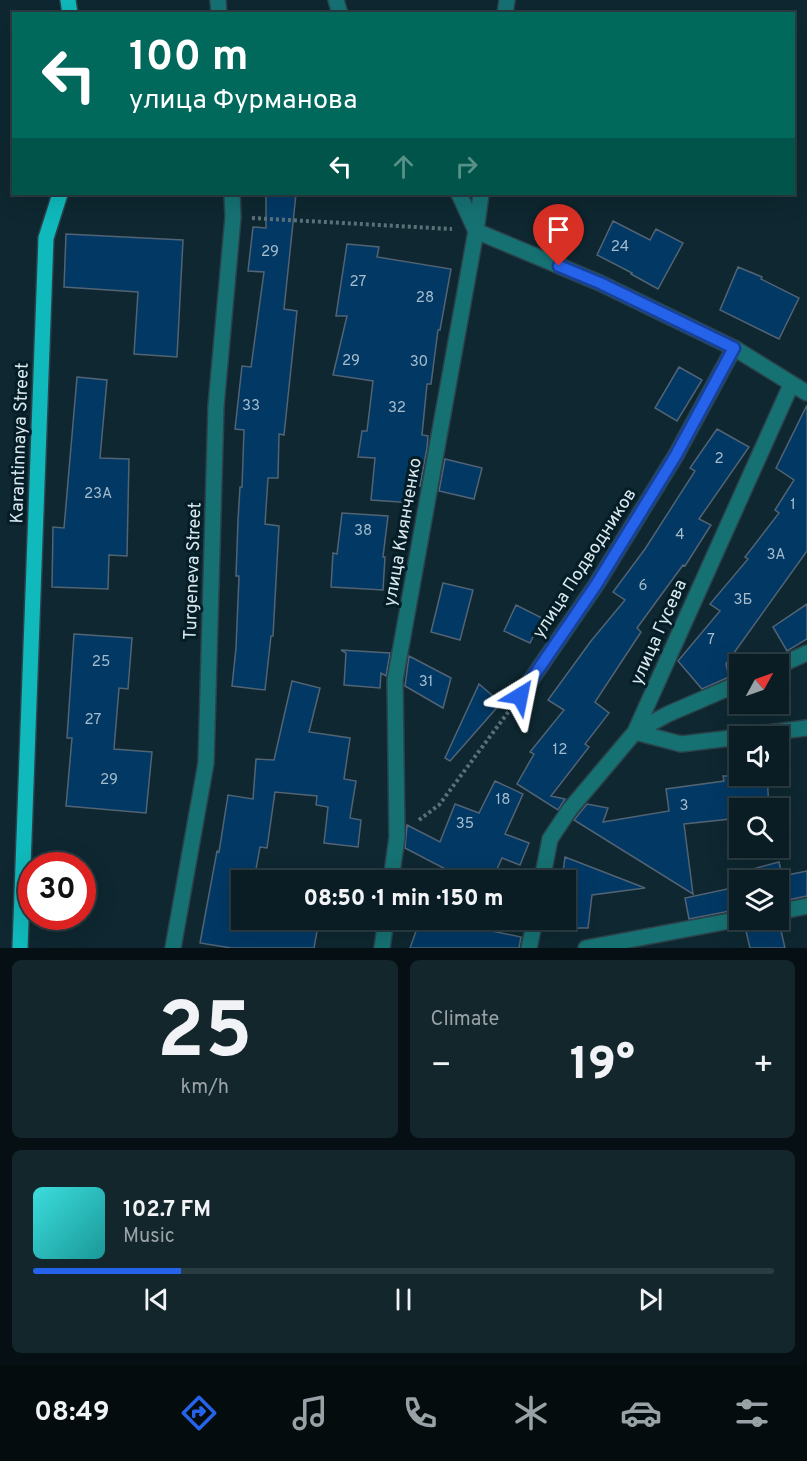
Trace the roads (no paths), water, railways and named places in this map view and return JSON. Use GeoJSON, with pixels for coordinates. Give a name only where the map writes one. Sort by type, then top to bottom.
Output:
{"type":"FeatureCollection","features":[{"type":"Feature","properties":{"kind":"main road","name":"Karantinnaya Street"},"geometry":{"type":"LineString","coordinates":[[20,948],[46,238],[60,195]]}},
{"type":"Feature","properties":{"kind":"street","name":"Turgeneva Street"},"geometry":{"type":"LineString","coordinates":[[173,948],[206,763],[216,406],[233,217],[231,195]]}},
{"type":"Feature","properties":{"kind":"street"},"geometry":{"type":"LineString","coordinates":[[459,195],[476,231],[600,283],[734,348],[807,393]]}},
{"type":"Feature","properties":{"kind":"street","name":"улица Киянченко"},"geometry":{"type":"LineString","coordinates":[[392,870],[397,837],[395,680],[481,195]]}},
{"type":"Feature","properties":{"kind":"street","name":"улица Подводников"},"geometry":{"type":"LineString","coordinates":[[520,696],[596,585],[676,455],[734,348]]}},
{"type":"Feature","properties":{"kind":"street","name":"улица Гусева"},"geometry":{"type":"LineString","coordinates":[[544,870],[550,839],[570,809],[635,732],[791,384]]}},
{"type":"Feature","properties":{"kind":"street"},"geometry":{"type":"LineString","coordinates":[[789,661],[807,653]]}},
{"type":"Feature","properties":{"kind":"street"},"geometry":{"type":"LineString","coordinates":[[635,732],[668,714],[729,688]]}},
{"type":"Feature","properties":{"kind":"street"},"geometry":{"type":"LineString","coordinates":[[789,730],[807,728]]}},
{"type":"Feature","properties":{"kind":"street"},"geometry":{"type":"LineString","coordinates":[[635,732],[681,744],[729,738]]}},
{"type":"Feature","properties":{"kind":"street"},"geometry":{"type":"LineString","coordinates":[[789,910],[807,906]]}},
{"type":"Feature","properties":{"kind":"street"},"geometry":{"type":"LineString","coordinates":[[586,948],[729,921]]}},
{"type":"Feature","properties":{"kind":"street"},"geometry":{"type":"LineString","coordinates":[[382,948],[385,930]]}},
{"type":"Feature","properties":{"kind":"street"},"geometry":{"type":"LineString","coordinates":[[529,948],[533,930]]}}]}
